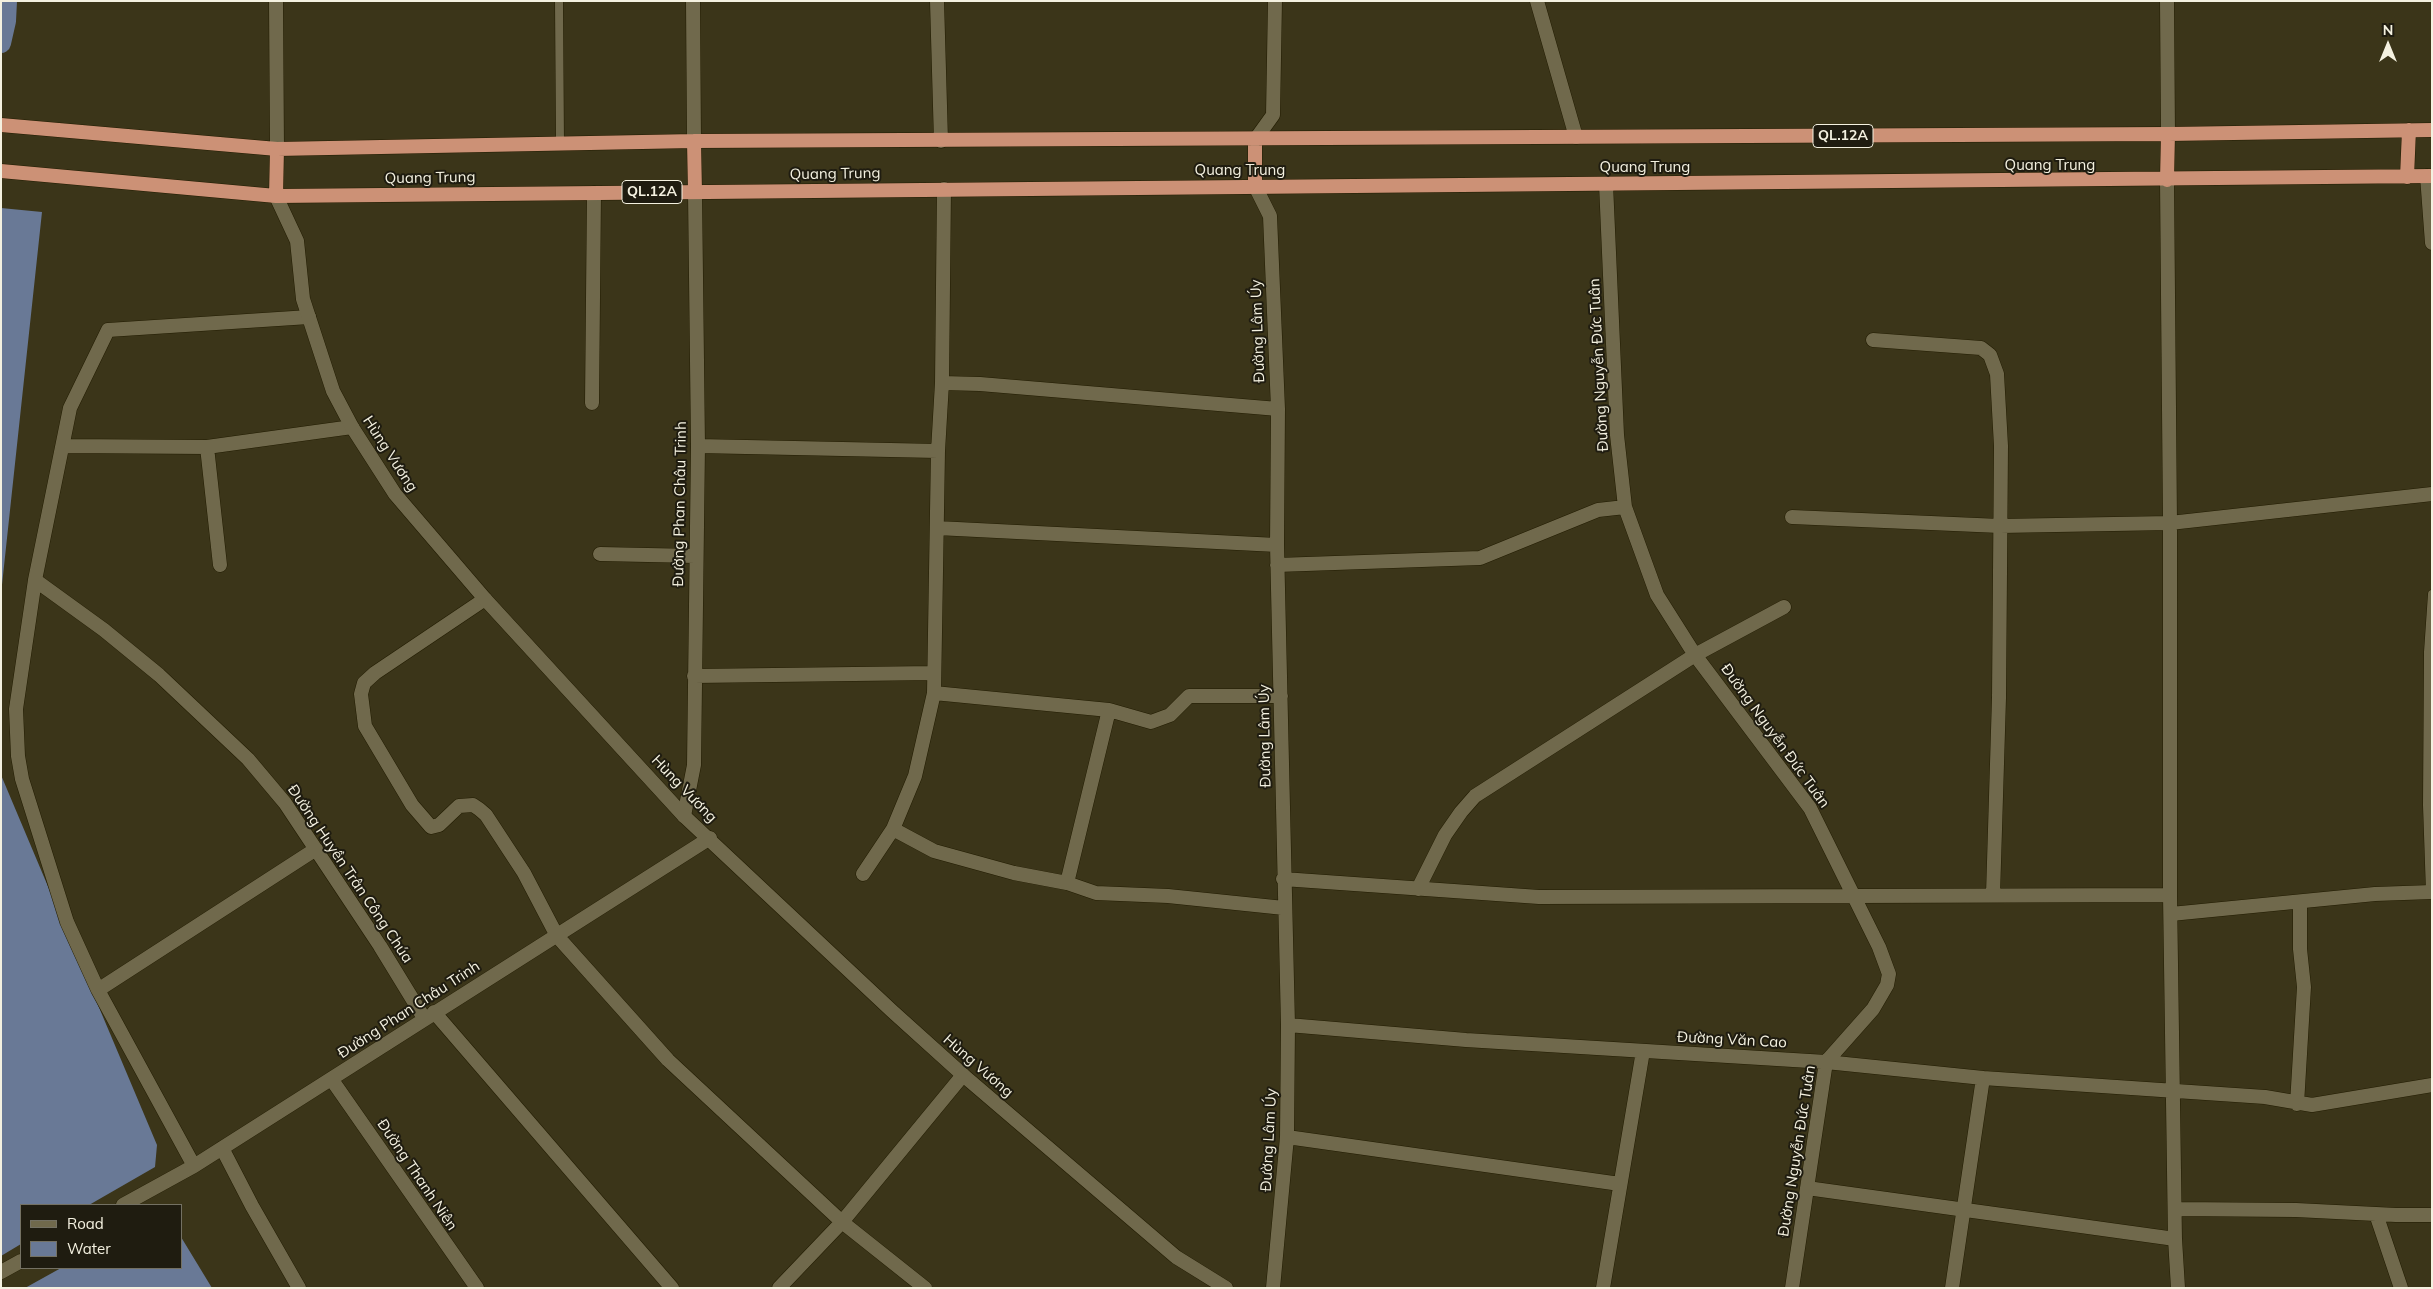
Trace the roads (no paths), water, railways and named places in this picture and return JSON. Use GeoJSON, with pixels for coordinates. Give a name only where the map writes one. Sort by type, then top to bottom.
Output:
{"type":"FeatureCollection","features":[{"type":"Feature","properties":{"kind":"highway","name":"Quang Trung"},"geometry":{"type":"LineString","coordinates":[[1,125],[277,150],[694,141],[1255,140],[2168,134],[2432,130]]}},
{"type":"Feature","properties":{"kind":"highway"},"geometry":{"type":"LineString","coordinates":[[2407,177],[2408,130]]}},
{"type":"Feature","properties":{"kind":"highway"},"geometry":{"type":"LineString","coordinates":[[2167,180],[2168,134]]}},
{"type":"Feature","properties":{"kind":"highway"},"geometry":{"type":"LineString","coordinates":[[1255,140],[1255,186]]}},
{"type":"Feature","properties":{"kind":"highway"},"geometry":{"type":"LineString","coordinates":[[694,141],[695,192]]}},
{"type":"Feature","properties":{"kind":"highway"},"geometry":{"type":"LineString","coordinates":[[276,196],[277,150]]}},
{"type":"Feature","properties":{"kind":"highway","name":"Quang Trung"},"geometry":{"type":"LineString","coordinates":[[1,171],[276,196],[1255,186],[2167,180],[2429,176]]}},
{"type":"Feature","properties":{"kind":"street"},"geometry":{"type":"LineString","coordinates":[[276,1],[277,150]]}},
{"type":"Feature","properties":{"kind":"street"},"geometry":{"type":"LineString","coordinates":[[693,1],[694,141]]}},
{"type":"Feature","properties":{"kind":"street"},"geometry":{"type":"LineString","coordinates":[[937,1],[940,140]]}},
{"type":"Feature","properties":{"kind":"street"},"geometry":{"type":"LineString","coordinates":[[1255,140],[1272,115],[1275,1]]}},
{"type":"Feature","properties":{"kind":"street"},"geometry":{"type":"LineString","coordinates":[[1537,1],[1576,137]]}},
{"type":"Feature","properties":{"kind":"street"},"geometry":{"type":"LineString","coordinates":[[2167,1],[2168,134]]}},
{"type":"Feature","properties":{"kind":"street"},"geometry":{"type":"LineString","coordinates":[[2429,176],[2432,243]]}},
{"type":"Feature","properties":{"kind":"street"},"geometry":{"type":"LineString","coordinates":[[2167,180],[2170,522],[2170,895],[2175,1239],[2178,1288]]}},
{"type":"Feature","properties":{"kind":"street","name":"Đường Nguyễn Đức Tuân"},"geometry":{"type":"LineString","coordinates":[[1606,184],[1618,435],[1625,506],[1657,595],[1696,655],[1810,808],[1885,962],[1888,980],[1882,995],[1873,1009],[1826,1062],[1792,1288]]}},
{"type":"Feature","properties":{"kind":"street","name":"Đường Lâm Úy"},"geometry":{"type":"LineString","coordinates":[[1255,186],[1270,216],[1278,410],[1277,545],[1283,879],[1288,1025],[1287,1137],[1273,1288]]}},
{"type":"Feature","properties":{"kind":"street"},"geometry":{"type":"LineString","coordinates":[[863,874],[893,829],[915,776],[934,693],[938,451],[942,383],[944,189]]}},
{"type":"Feature","properties":{"kind":"street","name":"Đường Phan Châu Trinh"},"geometry":{"type":"LineString","coordinates":[[684,816],[694,765],[695,556],[698,446],[695,192]]}},
{"type":"Feature","properties":{"kind":"street"},"geometry":{"type":"LineString","coordinates":[[592,403],[594,193]]}},
{"type":"Feature","properties":{"kind":"street","name":"Hùng Vương"},"geometry":{"type":"LineString","coordinates":[[276,196],[297,241],[303,299],[333,391],[352,427],[394,494],[485,598],[684,816],[710,838],[963,1075],[1176,1257],[1226,1288]]}},
{"type":"Feature","properties":{"kind":"street"},"geometry":{"type":"LineString","coordinates":[[194,1166],[98,990],[67,922],[22,779],[18,756],[16,709],[35,580],[70,408],[108,330],[309,318]]}},
{"type":"Feature","properties":{"kind":"street"},"geometry":{"type":"LineString","coordinates":[[1873,340],[1981,348],[1990,355],[1997,374],[2001,446],[1999,698],[1993,895]]}},
{"type":"Feature","properties":{"kind":"street"},"geometry":{"type":"LineString","coordinates":[[942,383],[990,384],[1278,410]]}},
{"type":"Feature","properties":{"kind":"street"},"geometry":{"type":"LineString","coordinates":[[63,446],[207,447],[352,427]]}},
{"type":"Feature","properties":{"kind":"street"},"geometry":{"type":"LineString","coordinates":[[698,446],[938,451]]}},
{"type":"Feature","properties":{"kind":"street"},"geometry":{"type":"LineString","coordinates":[[207,447],[220,565]]}},
{"type":"Feature","properties":{"kind":"street"},"geometry":{"type":"LineString","coordinates":[[1792,517],[2000,526],[2170,522],[2432,494]]}},
{"type":"Feature","properties":{"kind":"street"},"geometry":{"type":"LineString","coordinates":[[1278,565],[1480,558],[1598,510],[1625,506]]}},
{"type":"Feature","properties":{"kind":"street"},"geometry":{"type":"LineString","coordinates":[[937,528],[1277,545]]}},
{"type":"Feature","properties":{"kind":"street"},"geometry":{"type":"LineString","coordinates":[[600,554],[695,556]]}},
{"type":"Feature","properties":{"kind":"street","name":"Đường Huyền Trân Công Chúa"},"geometry":{"type":"LineString","coordinates":[[35,580],[104,630],[159,676],[241,752],[285,803],[380,946],[429,1015],[672,1288]]}},
{"type":"Feature","properties":{"kind":"street"},"geometry":{"type":"LineString","coordinates":[[485,598],[375,673],[364,683],[361,694],[362,716],[365,726],[412,805],[428,826],[435,827],[459,806],[473,806],[486,815],[524,872],[557,936],[668,1060],[842,1222],[925,1288]]}},
{"type":"Feature","properties":{"kind":"street"},"geometry":{"type":"LineString","coordinates":[[1418,889],[1446,835],[1461,812],[1475,796],[1696,655],[1784,607]]}},
{"type":"Feature","properties":{"kind":"street"},"geometry":{"type":"LineString","coordinates":[[694,676],[934,673]]}},
{"type":"Feature","properties":{"kind":"street"},"geometry":{"type":"LineString","coordinates":[[934,693],[1109,710],[1151,722],[1170,715],[1189,696],[1281,696]]}},
{"type":"Feature","properties":{"kind":"street"},"geometry":{"type":"LineString","coordinates":[[1067,883],[1109,710]]}},
{"type":"Feature","properties":{"kind":"street"},"geometry":{"type":"LineString","coordinates":[[893,829],[934,850],[1014,873],[1067,883],[1096,893],[1168,896],[1284,908]]}},
{"type":"Feature","properties":{"kind":"street","name":"Đường Phan Châu Trinh"},"geometry":{"type":"LineString","coordinates":[[125,1204],[194,1166],[332,1080],[429,1015],[710,838]]}},
{"type":"Feature","properties":{"kind":"street"},"geometry":{"type":"LineString","coordinates":[[98,990],[316,849]]}},
{"type":"Feature","properties":{"kind":"street"},"geometry":{"type":"LineString","coordinates":[[1283,879],[1539,897],[2170,895]]}},
{"type":"Feature","properties":{"kind":"street"},"geometry":{"type":"LineString","coordinates":[[2171,914],[2300,903],[2376,894],[2431,892]]}},
{"type":"Feature","properties":{"kind":"street"},"geometry":{"type":"LineString","coordinates":[[2296,1104],[2304,987],[2300,949],[2300,903]]}},
{"type":"Feature","properties":{"kind":"street","name":"Đường Văn Cao"},"geometry":{"type":"LineString","coordinates":[[1288,1025],[1466,1040],[1826,1062],[1984,1078],[2265,1097],[2296,1104],[2333,1102],[2432,1085]]}},
{"type":"Feature","properties":{"kind":"street"},"geometry":{"type":"LineString","coordinates":[[1603,1288],[1643,1051]]}},
{"type":"Feature","properties":{"kind":"street"},"geometry":{"type":"LineString","coordinates":[[779,1288],[842,1222],[963,1075]]}},
{"type":"Feature","properties":{"kind":"street"},"geometry":{"type":"LineString","coordinates":[[1952,1288],[1984,1078]]}},
{"type":"Feature","properties":{"kind":"street","name":"Đường Thanh Niên"},"geometry":{"type":"LineString","coordinates":[[332,1080],[477,1288]]}},
{"type":"Feature","properties":{"kind":"street"},"geometry":{"type":"LineString","coordinates":[[1287,1137],[1620,1184]]}},
{"type":"Feature","properties":{"kind":"street"},"geometry":{"type":"LineString","coordinates":[[222,1148],[252,1206],[299,1288]]}},
{"type":"Feature","properties":{"kind":"street"},"geometry":{"type":"LineString","coordinates":[[1807,1188],[2175,1239]]}},
{"type":"Feature","properties":{"kind":"street"},"geometry":{"type":"LineString","coordinates":[[2175,1209],[2296,1210],[2432,1215]]}},
{"type":"Feature","properties":{"kind":"street"},"geometry":{"type":"LineString","coordinates":[[2376,1214],[2400,1288]]}},
{"type":"Feature","properties":{"kind":"street"},"geometry":{"type":"LineString","coordinates":[[1,1272],[20,1262]]}},
{"type":"Feature","properties":{"kind":"lane"},"geometry":{"type":"LineString","coordinates":[[558,1],[560,144]]}},
{"type":"Feature","properties":{"kind":"lane"},"geometry":{"type":"LineString","coordinates":[[2431,892],[2427,805],[2428,652],[2432,594]]}},
{"type":"Feature","properties":{"kind":"water"},"geometry":{"type":"Polygon","coordinates":[[[1,208],[42,212],[1,594],[1,208]]]}},
{"type":"Feature","properties":{"kind":"water"},"geometry":{"type":"Polygon","coordinates":[[[1,775],[157,1145],[155,1167],[91,1204],[20,1204],[20,1245],[1,1256],[1,775]]]}},
{"type":"Feature","properties":{"kind":"water"},"geometry":{"type":"Polygon","coordinates":[[[182,1239],[212,1288],[25,1288],[59,1269],[182,1269],[182,1239]]]}},
{"type":"Feature","properties":{"kind":"waterway"},"geometry":{"type":"LineString","coordinates":[[1,43],[6,21],[7,1]]}}]}
